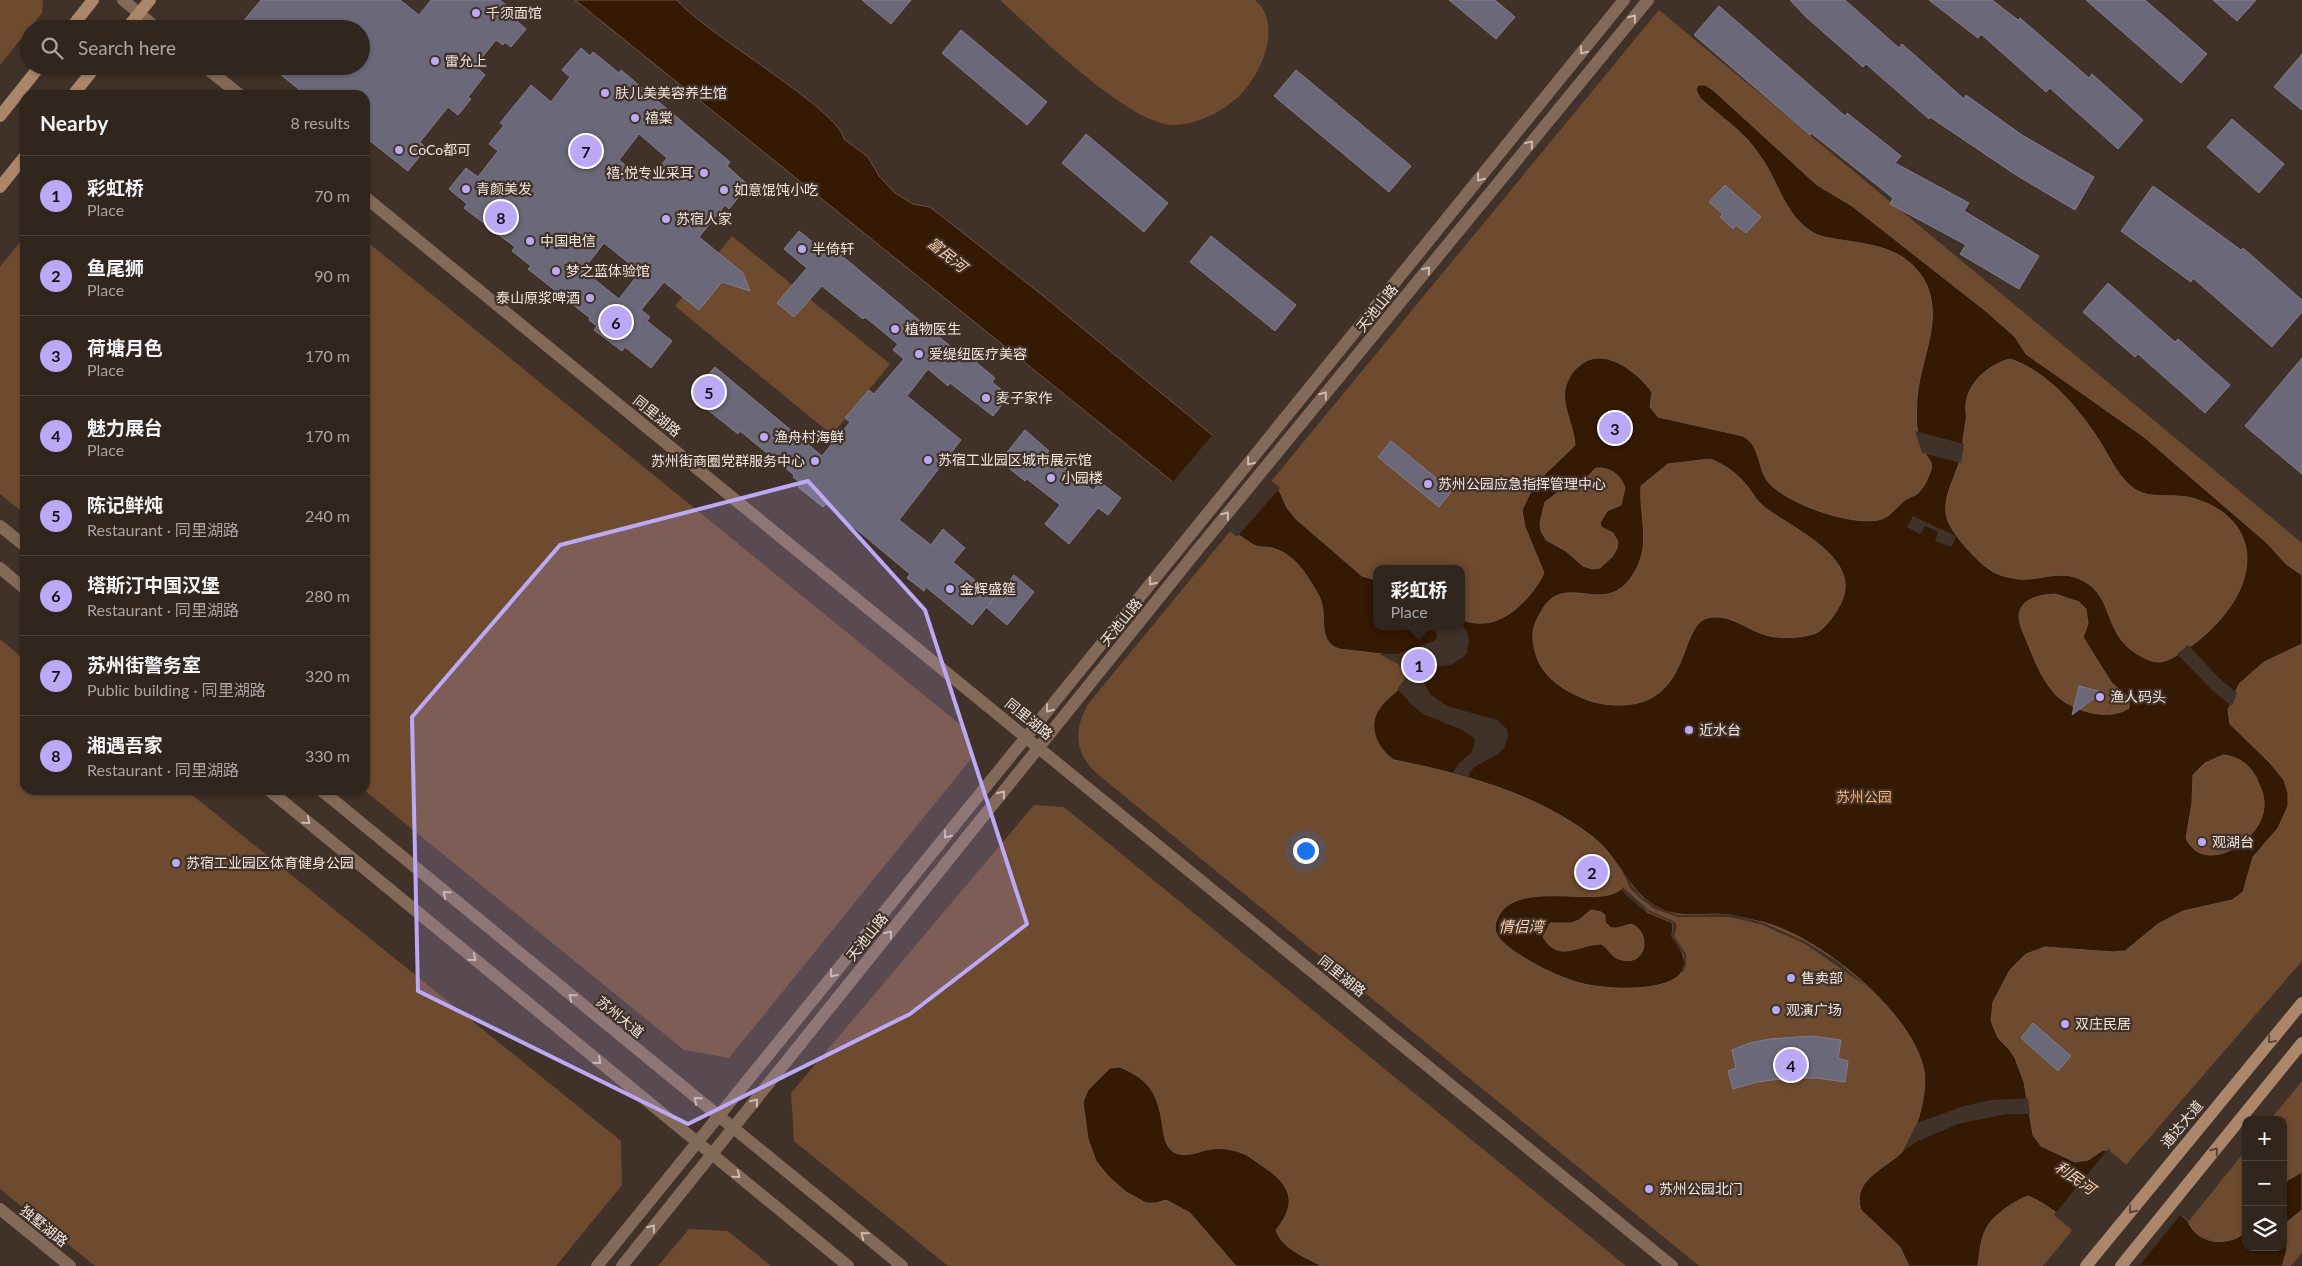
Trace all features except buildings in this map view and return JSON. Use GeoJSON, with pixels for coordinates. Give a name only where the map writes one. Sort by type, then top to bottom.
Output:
{"type":"FeatureCollection","features":[{"type":"Feature","properties":{"kind":"main road"},"geometry":{"type":"LineString","coordinates":[[77,20],[92,0]]}},
{"type":"Feature","properties":{"kind":"main road"},"geometry":{"type":"LineString","coordinates":[[133,20],[150,0]]}},
{"type":"Feature","properties":{"kind":"main road"},"geometry":{"type":"LineString","coordinates":[[21,90],[33,75]]}},
{"type":"Feature","properties":{"kind":"main road"},"geometry":{"type":"LineString","coordinates":[[78,90],[89,75]]}},
{"type":"Feature","properties":{"kind":"main road"},"geometry":{"type":"LineString","coordinates":[[0,116],[20,91]]}},
{"type":"Feature","properties":{"kind":"main road"},"geometry":{"type":"LineString","coordinates":[[0,187],[20,162]]}},
{"type":"Feature","properties":{"kind":"main road","name":"通达大道"},"geometry":{"type":"LineString","coordinates":[[2086,1266],[2302,1003]]}},
{"type":"Feature","properties":{"kind":"main road"},"geometry":{"type":"LineString","coordinates":[[2121,1266],[2302,1043]]}},
{"type":"Feature","properties":{"kind":"street"},"geometry":{"type":"LineString","coordinates":[[123,0],[147,20]]}},
{"type":"Feature","properties":{"kind":"street","name":"天池山路"},"geometry":{"type":"LineString","coordinates":[[597,1266],[1624,0]]}},
{"type":"Feature","properties":{"kind":"street","name":"天池山路"},"geometry":{"type":"LineString","coordinates":[[622,1266],[1195,553],[1648,0]]}},
{"type":"Feature","properties":{"kind":"street"},"geometry":{"type":"LineString","coordinates":[[215,75],[234,90]]}},
{"type":"Feature","properties":{"kind":"street","name":"同里湖路"},"geometry":{"type":"LineString","coordinates":[[370,201],[1672,1266]]}},
{"type":"Feature","properties":{"kind":"street"},"geometry":{"type":"LineString","coordinates":[[0,526],[20,542]]}},
{"type":"Feature","properties":{"kind":"street"},"geometry":{"type":"LineString","coordinates":[[0,568],[20,585]]}},
{"type":"Feature","properties":{"kind":"street"},"geometry":{"type":"LineString","coordinates":[[275,795],[848,1266]]}},
{"type":"Feature","properties":{"kind":"street","name":"苏州大道"},"geometry":{"type":"LineString","coordinates":[[327,795],[902,1266]]}},
{"type":"Feature","properties":{"kind":"street","name":"独墅湖路"},"geometry":{"type":"LineString","coordinates":[[0,1209],[70,1266]]}},
{"type":"Feature","properties":{"kind":"highlighted area"},"geometry":{"type":"Polygon","coordinates":[[[808,481],[925,610],[1027,924],[910,1014],[688,1124],[418,991],[412,717],[560,545],[808,481]]]}},
{"type":"Feature","properties":{"kind":"green space"},"geometry":{"type":"Polygon","coordinates":[[[0,0],[43,0],[42,13],[36,20],[20,20],[20,40],[0,65],[0,0]]]}},
{"type":"Feature","properties":{"kind":"green space"},"geometry":{"type":"Polygon","coordinates":[[[1000,0],[1255,0],[1264,10],[1268,22],[1266,50],[1247,88],[1223,109],[1194,122],[1174,125],[1165,124],[1146,117],[1103,90],[1056,51],[1000,0]]]}},
{"type":"Feature","properties":{"kind":"green space","name":"苏州公园"},"geometry":{"type":"Polygon","coordinates":[[[1659,10],[2302,543],[2302,961],[2125,1166],[2043,1266],[1699,1266],[1095,772],[1083,756],[1078,740],[1083,713],[1088,704],[1659,10]]]}},
{"type":"Feature","properties":{"kind":"green space"},"geometry":{"type":"Polygon","coordinates":[[[732,236],[890,364],[832,435],[675,306],[732,236]]]}},
{"type":"Feature","properties":{"kind":"green space"},"geometry":{"type":"Polygon","coordinates":[[[20,242],[20,510],[0,494],[0,267],[20,242]]]}},
{"type":"Feature","properties":{"kind":"green space"},"geometry":{"type":"Polygon","coordinates":[[[370,244],[962,726],[971,759],[729,1058],[684,1050],[370,795],[370,244]]]}},
{"type":"Feature","properties":{"kind":"green space"},"geometry":{"type":"Polygon","coordinates":[[[0,639],[20,656],[20,795],[192,795],[621,1141],[622,1185],[556,1266],[95,1266],[0,1189],[0,639]]]}},
{"type":"Feature","properties":{"kind":"green space"},"geometry":{"type":"Polygon","coordinates":[[[1034,805],[1064,807],[1626,1266],[948,1266],[794,1141],[791,1093],[1034,805]]]}},
{"type":"Feature","properties":{"kind":"green space"},"geometry":{"type":"Polygon","coordinates":[[[2302,1081],[2302,1253],[2291,1266],[2242,1266],[2209,1239],[2195,1234],[2188,1222],[2242,1155],[2242,1251],[2287,1251],[2287,1116],[2273,1116],[2302,1081]]]}},
{"type":"Feature","properties":{"kind":"green space"},"geometry":{"type":"Polygon","coordinates":[[[689,1229],[728,1231],[771,1266],[658,1266],[689,1229]]]}},
{"type":"Feature","properties":{"kind":"water"},"geometry":{"type":"Polygon","coordinates":[[[575,0],[677,0],[691,14],[796,91],[837,126],[844,139],[868,157],[879,176],[895,193],[913,204],[930,207],[1036,290],[1279,490],[1287,508],[1297,520],[1362,576],[1373,579],[1373,630],[1465,630],[1465,621],[1488,623],[1498,620],[1508,615],[1526,600],[1544,573],[1525,527],[1522,510],[1534,485],[1575,445],[1565,403],[1565,389],[1574,371],[1588,360],[1598,358],[1609,359],[1619,363],[1638,376],[1652,392],[1650,407],[1658,417],[1743,436],[1754,446],[1764,474],[1772,486],[1808,507],[1852,520],[1878,520],[1889,515],[1905,500],[1918,493],[1924,486],[1931,470],[1931,465],[1919,440],[1917,398],[1930,338],[1932,308],[1923,278],[1907,260],[1897,254],[1876,246],[1820,236],[1802,225],[1788,206],[1762,158],[1748,140],[1700,98],[1696,90],[1698,85],[1705,85],[1713,90],[1817,185],[1852,206],[1987,312],[2015,337],[2026,354],[2144,437],[2267,543],[2286,564],[2302,575],[2302,644],[2264,662],[2239,684],[2228,710],[2230,724],[2270,763],[2284,780],[2288,793],[2288,806],[2278,828],[2253,857],[2243,892],[2232,900],[2183,911],[2158,924],[2125,951],[2113,952],[2045,947],[2026,954],[2010,970],[1993,1002],[1991,1021],[1998,1038],[2015,1058],[2024,1082],[2033,1135],[2041,1146],[2075,1162],[2088,1160],[2103,1150],[2107,1151],[2188,1221],[2198,1235],[2214,1241],[2222,1241],[2231,1240],[2242,1235],[2242,1251],[2287,1251],[2282,1266],[2118,1266],[2063,1218],[2028,1196],[2005,1209],[1990,1222],[1983,1236],[1978,1266],[1909,1266],[1900,1247],[1861,1210],[1859,1200],[1865,1183],[1871,1176],[1902,1152],[1907,1145],[1920,1114],[1924,1090],[1924,1071],[1916,1048],[1902,1025],[1883,1002],[1835,960],[1810,943],[1785,930],[1762,922],[1738,917],[1720,914],[1676,914],[1655,906],[1637,891],[1602,845],[1593,837],[1548,808],[1498,787],[1394,760],[1379,744],[1374,730],[1374,723],[1382,705],[1407,681],[1407,672],[1390,655],[1339,649],[1332,645],[1327,640],[1325,633],[1322,603],[1301,568],[1283,552],[1273,548],[1256,546],[1240,536],[575,0]],[[2010,359],[2002,361],[1988,369],[1971,388],[1966,405],[1966,421],[1960,458],[1946,500],[1946,513],[1952,528],[1957,537],[1972,554],[1986,567],[1998,574],[2019,579],[2067,575],[2084,581],[2100,596],[2118,635],[2134,652],[2156,662],[2176,656],[2198,641],[2222,618],[2240,589],[2247,557],[2240,532],[2229,517],[2205,502],[2181,496],[2142,493],[2130,486],[2112,463],[2094,432],[2074,406],[2051,383],[2024,365],[2010,359]],[[1710,459],[1668,464],[1641,486],[1644,541],[1634,573],[1624,585],[1614,592],[1603,595],[1561,594],[1547,603],[1534,626],[1534,648],[1542,668],[1563,688],[1578,696],[1607,704],[1623,705],[1645,701],[1661,691],[1672,678],[1692,634],[1699,624],[1708,618],[1722,617],[1769,636],[1783,637],[1814,634],[1830,620],[1840,605],[1845,588],[1843,573],[1834,559],[1822,546],[1763,506],[1735,474],[1710,459]],[[1596,468],[1585,479],[1569,484],[1545,502],[1540,523],[1541,531],[1546,540],[1566,551],[1583,566],[1592,569],[1600,568],[1613,556],[1617,548],[1618,542],[1613,533],[1601,527],[1600,523],[1607,511],[1621,505],[1625,488],[1618,476],[1610,470],[1596,468]],[[2055,594],[2037,597],[2028,601],[2021,608],[2019,617],[2021,626],[2033,657],[2055,694],[2070,705],[2090,713],[2111,714],[2121,712],[2129,708],[2129,698],[2111,682],[2083,637],[2088,624],[2086,609],[2079,602],[2055,594]],[[2223,755],[2205,763],[2193,775],[2192,803],[2186,838],[2195,850],[2207,855],[2221,854],[2235,848],[2248,838],[2258,825],[2264,810],[2262,793],[2256,777],[2250,768],[2233,757],[2223,755]]]}},
{"type":"Feature","properties":{"kind":"water","name":"情侣湾"},"geometry":{"type":"Polygon","coordinates":[[[1621,889],[1647,912],[1673,923],[1672,937],[1683,956],[1683,970],[1673,980],[1636,988],[1595,986],[1572,981],[1540,967],[1514,951],[1505,944],[1496,932],[1496,922],[1505,908],[1518,900],[1536,896],[1610,895],[1621,889]],[[1591,910],[1579,920],[1571,923],[1550,923],[1543,937],[1549,945],[1563,951],[1601,944],[1618,959],[1631,960],[1637,958],[1642,953],[1644,947],[1642,933],[1631,924],[1611,928],[1605,922],[1605,915],[1591,910]]]}},
{"type":"Feature","properties":{"kind":"water"},"geometry":{"type":"Polygon","coordinates":[[[1120,1067],[1140,1078],[1152,1090],[1159,1107],[1167,1145],[1175,1153],[1185,1155],[1214,1148],[1235,1151],[1249,1157],[1279,1179],[1288,1193],[1289,1201],[1288,1210],[1276,1230],[1279,1237],[1295,1252],[1322,1266],[1236,1266],[1190,1213],[1166,1200],[1146,1203],[1126,1192],[1108,1176],[1096,1161],[1088,1139],[1083,1102],[1088,1090],[1110,1068],[1120,1067]]]}},
{"type":"Feature","properties":{"kind":"water"},"geometry":{"type":"Polygon","coordinates":[[[2302,1172],[2302,1210],[2287,1222],[2287,1181],[2302,1172]]]}},
{"type":"Feature","properties":{"kind":"pier"},"geometry":{"type":"Polygon","coordinates":[[[1915,431],[1964,444],[1961,463],[1922,453],[1915,431]]]}},
{"type":"Feature","properties":{"kind":"pier"},"geometry":{"type":"Polygon","coordinates":[[[1214,433],[1280,488],[1237,537],[1171,484],[1214,433]]]}},
{"type":"Feature","properties":{"kind":"pier"},"geometry":{"type":"Polygon","coordinates":[[[1913,516],[1956,536],[1952,547],[1935,541],[1938,532],[1925,526],[1920,534],[1907,527],[1913,516]]]}},
{"type":"Feature","properties":{"kind":"pier"},"geometry":{"type":"Polygon","coordinates":[[[1465,629],[1469,640],[1467,653],[1462,658],[1450,665],[1434,667],[1428,672],[1425,684],[1430,694],[1447,706],[1497,720],[1507,729],[1508,736],[1504,748],[1498,754],[1476,766],[1470,772],[1469,777],[1453,773],[1458,764],[1471,753],[1475,743],[1474,738],[1462,730],[1423,714],[1412,705],[1397,689],[1404,680],[1405,673],[1398,664],[1379,654],[1398,654],[1434,641],[1437,637],[1434,630],[1465,629]]]}},
{"type":"Feature","properties":{"kind":"pier"},"geometry":{"type":"Polygon","coordinates":[[[2188,645],[2220,679],[2237,693],[2232,706],[2214,692],[2177,654],[2188,645]]]}},
{"type":"Feature","properties":{"kind":"pier"},"geometry":{"type":"Polygon","coordinates":[[[1620,866],[1632,886],[1642,897],[1657,907],[1678,915],[1730,914],[1764,923],[1806,942],[1838,962],[1866,986],[1805,944],[1763,925],[1730,917],[1678,917],[1655,909],[1630,888],[1620,866]]]}},
{"type":"Feature","properties":{"kind":"pier"},"geometry":{"type":"Polygon","coordinates":[[[1623,887],[1648,910],[1675,922],[1677,926],[1674,936],[1686,954],[1686,964],[1683,972],[1680,973],[1684,964],[1684,955],[1672,937],[1673,923],[1642,909],[1627,896],[1621,889],[1623,887]]]}},
{"type":"Feature","properties":{"kind":"pier"},"geometry":{"type":"Polygon","coordinates":[[[2028,1098],[2030,1114],[2006,1114],[1958,1124],[1916,1142],[1903,1151],[1917,1123],[1964,1106],[1990,1100],[2028,1098]]]}},
{"type":"Feature","properties":{"kind":"pier"},"geometry":{"type":"Polygon","coordinates":[[[2108,1149],[2182,1213],[2139,1266],[2114,1266],[2054,1215],[2108,1149]]]}},
{"type":"Feature","properties":{"kind":"place","name":"千须面馆"},"geometry":{"type":"Point","coordinates":[476,13]}},
{"type":"Feature","properties":{"kind":"place","name":"雷允上"},"geometry":{"type":"Point","coordinates":[435,61]}},
{"type":"Feature","properties":{"kind":"place","name":"肤儿美美容养生馆"},"geometry":{"type":"Point","coordinates":[605,93]}},
{"type":"Feature","properties":{"kind":"place","name":"禧棠"},"geometry":{"type":"Point","coordinates":[635,118]}},
{"type":"Feature","properties":{"kind":"place","name":"CoCo都可"},"geometry":{"type":"Point","coordinates":[399,150]}},
{"type":"Feature","properties":{"kind":"place","name":"苏州街警务室"},"geometry":{"type":"Point","coordinates":[586,151]}},
{"type":"Feature","properties":{"kind":"place","name":"禧·悦专业采耳"},"geometry":{"type":"Point","coordinates":[704,173]}},
{"type":"Feature","properties":{"kind":"place","name":"青颜美发"},"geometry":{"type":"Point","coordinates":[466,189]}},
{"type":"Feature","properties":{"kind":"place","name":"如意馄饨小吃"},"geometry":{"type":"Point","coordinates":[724,190]}},
{"type":"Feature","properties":{"kind":"place","name":"湘遇吾家"},"geometry":{"type":"Point","coordinates":[501,217]}},
{"type":"Feature","properties":{"kind":"place","name":"苏宿人家"},"geometry":{"type":"Point","coordinates":[666,219]}},
{"type":"Feature","properties":{"kind":"place","name":"中国电信"},"geometry":{"type":"Point","coordinates":[530,241]}},
{"type":"Feature","properties":{"kind":"place","name":"半倚轩"},"geometry":{"type":"Point","coordinates":[802,249]}},
{"type":"Feature","properties":{"kind":"place","name":"梦之蓝体验馆"},"geometry":{"type":"Point","coordinates":[556,271]}},
{"type":"Feature","properties":{"kind":"place","name":"泰山原浆啤酒"},"geometry":{"type":"Point","coordinates":[590,298]}},
{"type":"Feature","properties":{"kind":"place","name":"塔斯汀中国汉堡"},"geometry":{"type":"Point","coordinates":[616,322]}},
{"type":"Feature","properties":{"kind":"place","name":"植物医生"},"geometry":{"type":"Point","coordinates":[895,329]}},
{"type":"Feature","properties":{"kind":"place","name":"爱缇纽医疗美容"},"geometry":{"type":"Point","coordinates":[919,354]}},
{"type":"Feature","properties":{"kind":"place","name":"陈记鲜炖"},"geometry":{"type":"Point","coordinates":[709,392]}},
{"type":"Feature","properties":{"kind":"place","name":"麦子家作"},"geometry":{"type":"Point","coordinates":[986,398]}},
{"type":"Feature","properties":{"kind":"place","name":"荷塘月色"},"geometry":{"type":"Point","coordinates":[1615,428]}},
{"type":"Feature","properties":{"kind":"place","name":"渔舟村海鲜"},"geometry":{"type":"Point","coordinates":[764,437]}},
{"type":"Feature","properties":{"kind":"place","name":"苏宿工业园区城市展示馆"},"geometry":{"type":"Point","coordinates":[928,460]}},
{"type":"Feature","properties":{"kind":"place","name":"苏州街商圈党群服务中心"},"geometry":{"type":"Point","coordinates":[815,461]}},
{"type":"Feature","properties":{"kind":"place","name":"小园楼"},"geometry":{"type":"Point","coordinates":[1051,478]}},
{"type":"Feature","properties":{"kind":"place","name":"苏州公园应急指挥管理中心"},"geometry":{"type":"Point","coordinates":[1428,484]}},
{"type":"Feature","properties":{"kind":"place","name":"金辉盛筵"},"geometry":{"type":"Point","coordinates":[950,589]}},
{"type":"Feature","properties":{"kind":"place","name":"彩虹桥"},"geometry":{"type":"Point","coordinates":[1419,665]}},
{"type":"Feature","properties":{"kind":"place","name":"渔人码头"},"geometry":{"type":"Point","coordinates":[2100,697]}},
{"type":"Feature","properties":{"kind":"place","name":"近水台"},"geometry":{"type":"Point","coordinates":[1689,730]}},
{"type":"Feature","properties":{"kind":"place","name":"观湖台"},"geometry":{"type":"Point","coordinates":[2202,842]}},
{"type":"Feature","properties":{"kind":"place","name":"苏宿工业园区体育健身公园"},"geometry":{"type":"Point","coordinates":[176,863]}},
{"type":"Feature","properties":{"kind":"place","name":"鱼尾狮"},"geometry":{"type":"Point","coordinates":[1592,872]}},
{"type":"Feature","properties":{"kind":"place","name":"售卖部"},"geometry":{"type":"Point","coordinates":[1791,978]}},
{"type":"Feature","properties":{"kind":"place","name":"观演广场"},"geometry":{"type":"Point","coordinates":[1776,1010]}},
{"type":"Feature","properties":{"kind":"place","name":"双庄民居"},"geometry":{"type":"Point","coordinates":[2065,1024]}},
{"type":"Feature","properties":{"kind":"place","name":"魅力展台"},"geometry":{"type":"Point","coordinates":[1791,1065]}},
{"type":"Feature","properties":{"kind":"place","name":"苏州公园北门"},"geometry":{"type":"Point","coordinates":[1649,1189]}},
{"type":"Feature","properties":{"kind":"water label","name":"富民河"},"geometry":{"type":"Point","coordinates":[947,255]}},
{"type":"Feature","properties":{"kind":"water label","name":"利民河"},"geometry":{"type":"Point","coordinates":[2075,1178]}}]}
